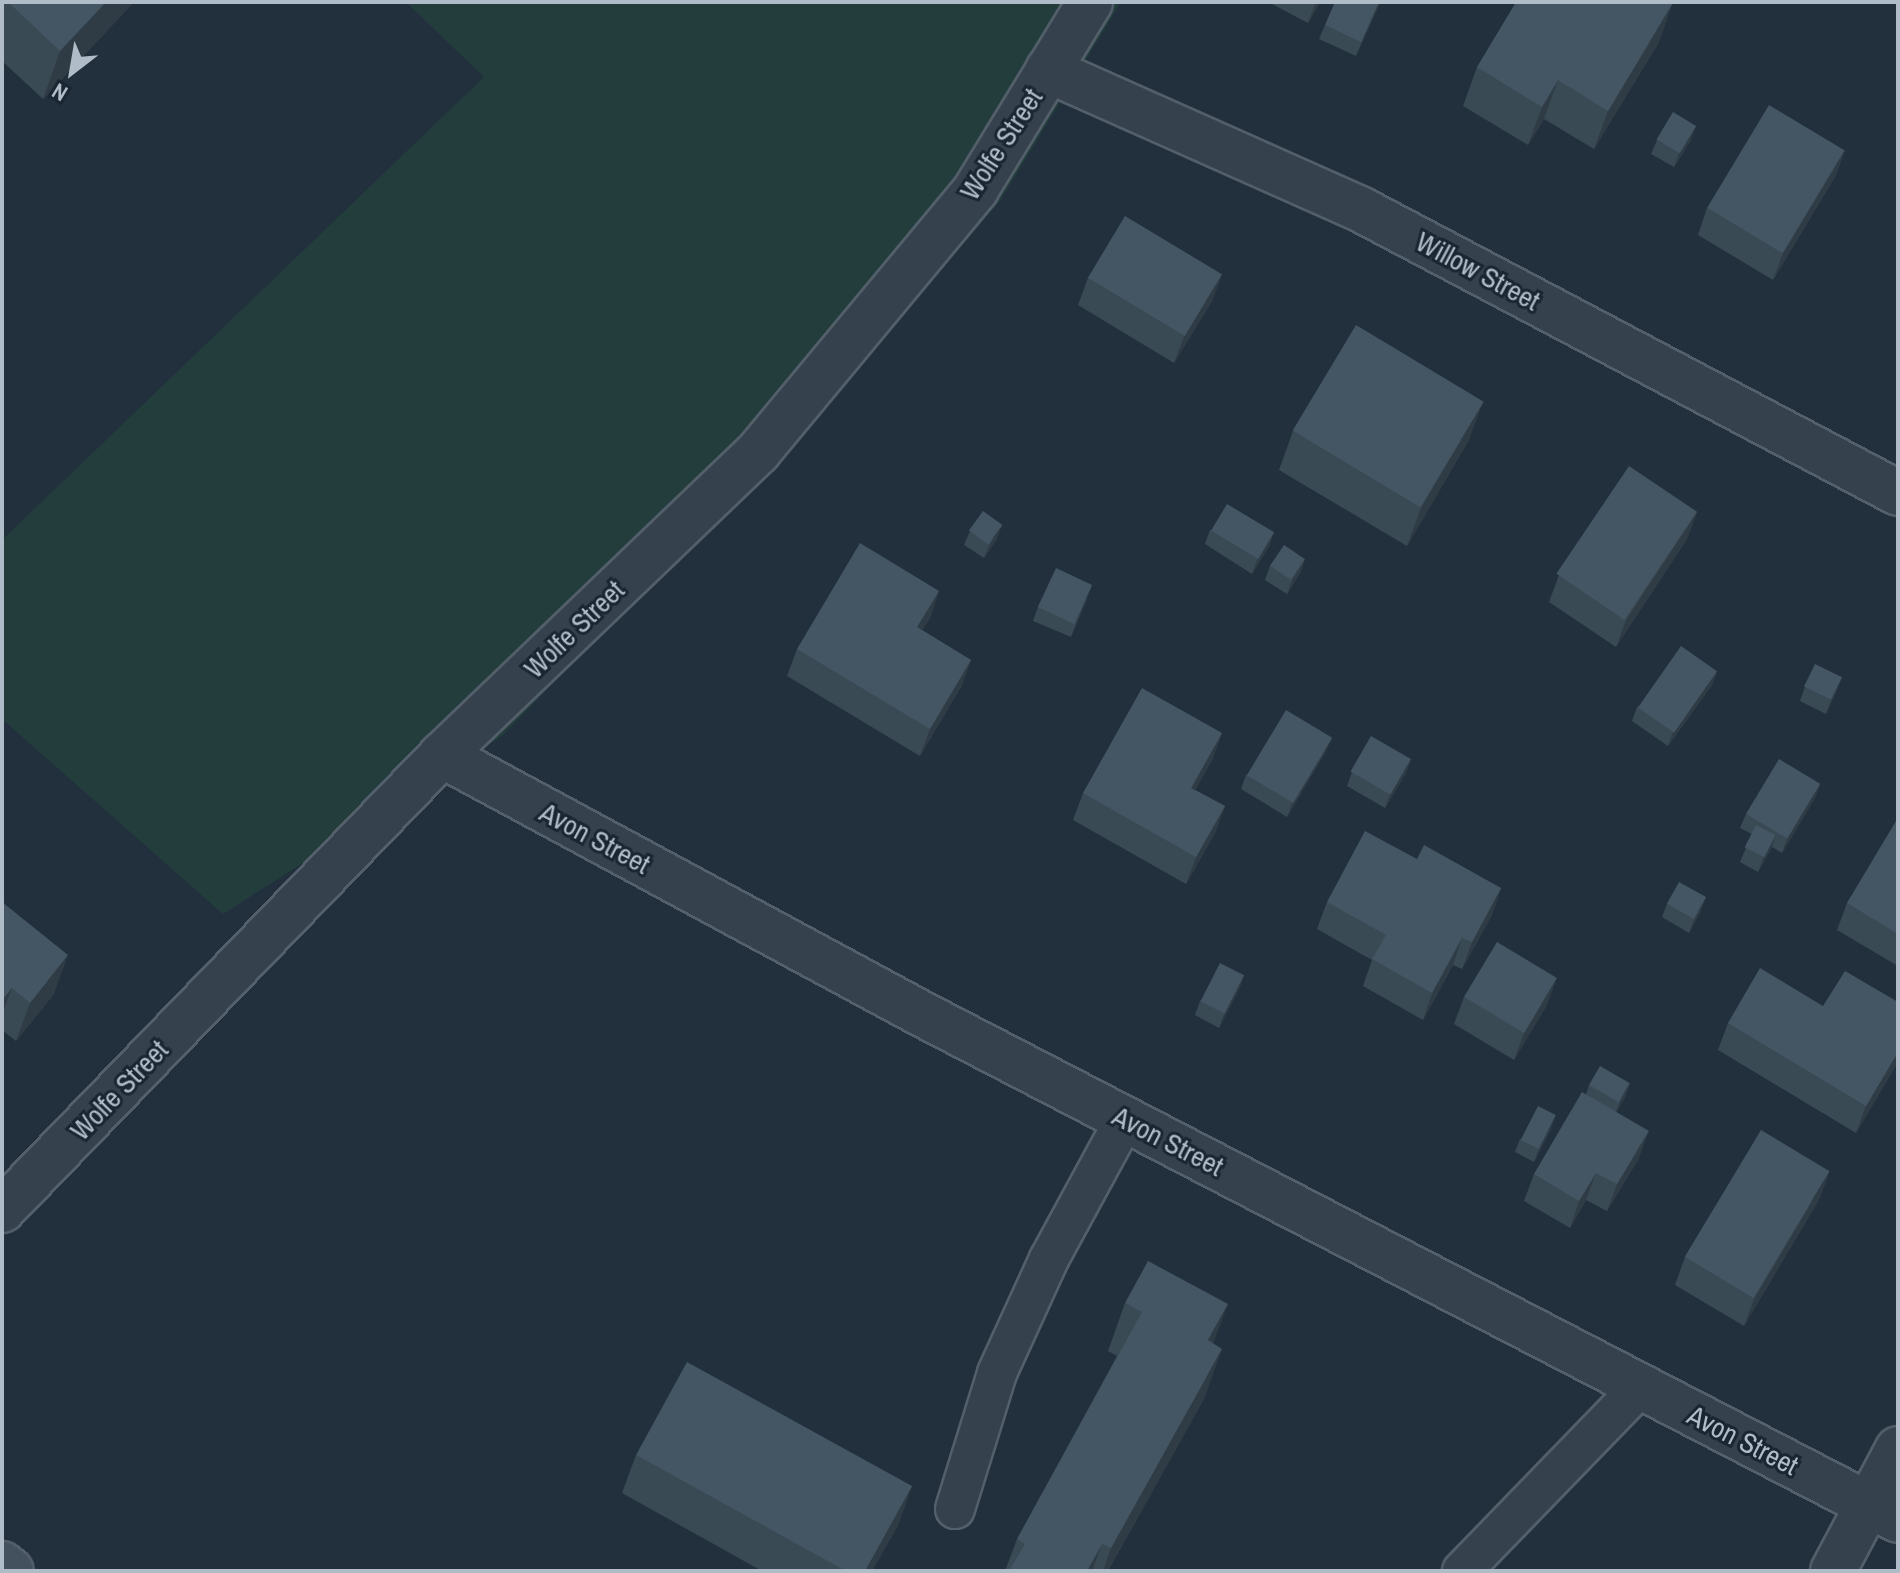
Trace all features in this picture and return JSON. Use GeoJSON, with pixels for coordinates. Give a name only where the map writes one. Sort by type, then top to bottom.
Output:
{"type":"FeatureCollection","features":[{"type":"Feature","properties":{"kind":"street","name":"Wolfe Street"},"geometry":{"type":"LineString","coordinates":[[2,1210],[442,755],[758,452],[976,189],[1090,2]]}},
{"type":"Feature","properties":{"kind":"street","name":"Willow Street"},"geometry":{"type":"LineString","coordinates":[[1048,70],[1360,209],[1898,493]]}},
{"type":"Feature","properties":{"kind":"street","name":"Avon Street"},"geometry":{"type":"LineString","coordinates":[[442,755],[1125,1119],[1883,1513]]}},
{"type":"Feature","properties":{"kind":"street"},"geometry":{"type":"LineString","coordinates":[[1833,1571],[1883,1513],[1898,1449]]}},
{"type":"Feature","properties":{"kind":"street"},"geometry":{"type":"LineString","coordinates":[[2,1564],[11,1571]]}},
{"type":"Feature","properties":{"kind":"lane"},"geometry":{"type":"LineString","coordinates":[[955,1509],[997,1373],[1049,1259],[1125,1119]]}},
{"type":"Feature","properties":{"kind":"lane"},"geometry":{"type":"LineString","coordinates":[[1462,1571],[1640,1387]]}},
{"type":"Feature","properties":{"kind":"green space"},"geometry":{"type":"Polygon","coordinates":[[[406,2],[1121,2],[1000,201],[854,372],[502,736],[223,914],[2,719],[2,540],[484,77],[406,2]]]}},
{"type":"Feature","properties":{"kind":"building"},"geometry":{"type":"Polygon","coordinates":[[[8,2],[106,2],[60,51],[8,2]]]}},
{"type":"Feature","properties":{"kind":"building"},"geometry":{"type":"Polygon","coordinates":[[[1335,2],[1379,2],[1361,42],[1325,25],[1335,2]]]}},
{"type":"Feature","properties":{"kind":"building"},"geometry":{"type":"Polygon","coordinates":[[[1516,2],[1673,3],[1608,111],[1558,80],[1542,107],[1477,67],[1516,2]]]}},
{"type":"Feature","properties":{"kind":"building"},"geometry":{"type":"Polygon","coordinates":[[[1769,105],[1844,150],[1783,253],[1707,208],[1769,105]]]}},
{"type":"Feature","properties":{"kind":"building"},"geometry":{"type":"Polygon","coordinates":[[[1673,112],[1696,126],[1680,153],[1657,139],[1673,112]]]}},
{"type":"Feature","properties":{"kind":"building"},"geometry":{"type":"Polygon","coordinates":[[[1125,216],[1222,274],[1185,336],[1088,278],[1125,216]]]}},
{"type":"Feature","properties":{"kind":"building"},"geometry":{"type":"Polygon","coordinates":[[[1356,325],[1484,402],[1420,507],[1293,430],[1356,325]]]}},
{"type":"Feature","properties":{"kind":"building"},"geometry":{"type":"Polygon","coordinates":[[[1629,466],[1697,512],[1624,620],[1556,574],[1629,466]]]}},
{"type":"Feature","properties":{"kind":"building"},"geometry":{"type":"Polygon","coordinates":[[[1227,504],[1274,532],[1258,559],[1211,531],[1227,504]]]}},
{"type":"Feature","properties":{"kind":"building"},"geometry":{"type":"Polygon","coordinates":[[[983,511],[1002,525],[988,545],[969,530],[983,511]]]}},
{"type":"Feature","properties":{"kind":"building"},"geometry":{"type":"Polygon","coordinates":[[[860,543],[939,591],[917,627],[971,660],[930,729],[797,649],[860,543]]]}},
{"type":"Feature","properties":{"kind":"building"},"geometry":{"type":"Polygon","coordinates":[[[1284,545],[1305,559],[1291,580],[1270,566],[1284,545]]]}},
{"type":"Feature","properties":{"kind":"building"},"geometry":{"type":"Polygon","coordinates":[[[1056,568],[1092,585],[1074,624],[1038,607],[1056,568]]]}},
{"type":"Feature","properties":{"kind":"building"},"geometry":{"type":"Polygon","coordinates":[[[1681,646],[1717,671],[1674,733],[1638,707],[1681,646]]]}},
{"type":"Feature","properties":{"kind":"building"},"geometry":{"type":"Polygon","coordinates":[[[1815,664],[1842,677],[1831,700],[1804,686],[1815,664]]]}},
{"type":"Feature","properties":{"kind":"building"},"geometry":{"type":"Polygon","coordinates":[[[1142,688],[1222,733],[1191,788],[1225,806],[1196,857],[1083,793],[1142,688]]]}},
{"type":"Feature","properties":{"kind":"building"},"geometry":{"type":"Polygon","coordinates":[[[1286,710],[1332,738],[1293,803],[1247,775],[1286,710]]]}},
{"type":"Feature","properties":{"kind":"building"},"geometry":{"type":"Polygon","coordinates":[[[1371,736],[1411,759],[1390,795],[1350,772],[1371,736]]]}},
{"type":"Feature","properties":{"kind":"building"},"geometry":{"type":"Polygon","coordinates":[[[1779,759],[1820,784],[1787,839],[1746,814],[1779,759]]]}},
{"type":"Feature","properties":{"kind":"building"},"geometry":{"type":"Polygon","coordinates":[[[1898,822],[1898,934],[1847,903],[1898,822]]]}},
{"type":"Feature","properties":{"kind":"building"},"geometry":{"type":"Polygon","coordinates":[[[1756,825],[1776,835],[1764,857],[1745,847],[1756,825]]]}},
{"type":"Feature","properties":{"kind":"building"},"geometry":{"type":"Polygon","coordinates":[[[1365,831],[1417,859],[1424,845],[1501,888],[1472,942],[1462,938],[1432,993],[1372,959],[1386,935],[1327,902],[1365,831]]]}},
{"type":"Feature","properties":{"kind":"building"},"geometry":{"type":"Polygon","coordinates":[[[1679,882],[1706,897],[1694,919],[1667,904],[1679,882]]]}},
{"type":"Feature","properties":{"kind":"building"},"geometry":{"type":"Polygon","coordinates":[[[2,902],[68,955],[30,1003],[12,988],[2,1000],[2,902]]]}},
{"type":"Feature","properties":{"kind":"building"},"geometry":{"type":"Polygon","coordinates":[[[1497,942],[1557,978],[1524,1033],[1464,997],[1497,942]]]}},
{"type":"Feature","properties":{"kind":"building"},"geometry":{"type":"Polygon","coordinates":[[[1220,963],[1244,975],[1225,1014],[1200,1001],[1220,963]]]}},
{"type":"Feature","properties":{"kind":"building"},"geometry":{"type":"Polygon","coordinates":[[[1760,968],[1823,1006],[1845,971],[1898,1002],[1898,1052],[1866,1106],[1728,1023],[1760,968]]]}},
{"type":"Feature","properties":{"kind":"building"},"geometry":{"type":"Polygon","coordinates":[[[1600,1066],[1629,1083],[1618,1102],[1589,1085],[1600,1066]]]}},
{"type":"Feature","properties":{"kind":"building"},"geometry":{"type":"Polygon","coordinates":[[[1582,1092],[1649,1131],[1617,1184],[1596,1173],[1579,1201],[1534,1174],[1582,1092]]]}},
{"type":"Feature","properties":{"kind":"building"},"geometry":{"type":"Polygon","coordinates":[[[1538,1106],[1556,1115],[1539,1149],[1521,1140],[1538,1106]]]}},
{"type":"Feature","properties":{"kind":"building"},"geometry":{"type":"Polygon","coordinates":[[[1761,1130],[1830,1171],[1753,1298],[1685,1257],[1761,1130]]]}},
{"type":"Feature","properties":{"kind":"building"},"geometry":{"type":"Polygon","coordinates":[[[1148,1261],[1228,1304],[1208,1340],[1222,1349],[1111,1548],[1102,1544],[1087,1571],[1009,1571],[1025,1544],[1017,1539],[1142,1312],[1125,1303],[1148,1261]]]}},
{"type":"Feature","properties":{"kind":"building"},"geometry":{"type":"Polygon","coordinates":[[[687,1362],[912,1486],[865,1571],[846,1571],[636,1455],[687,1362]]]}}]}
